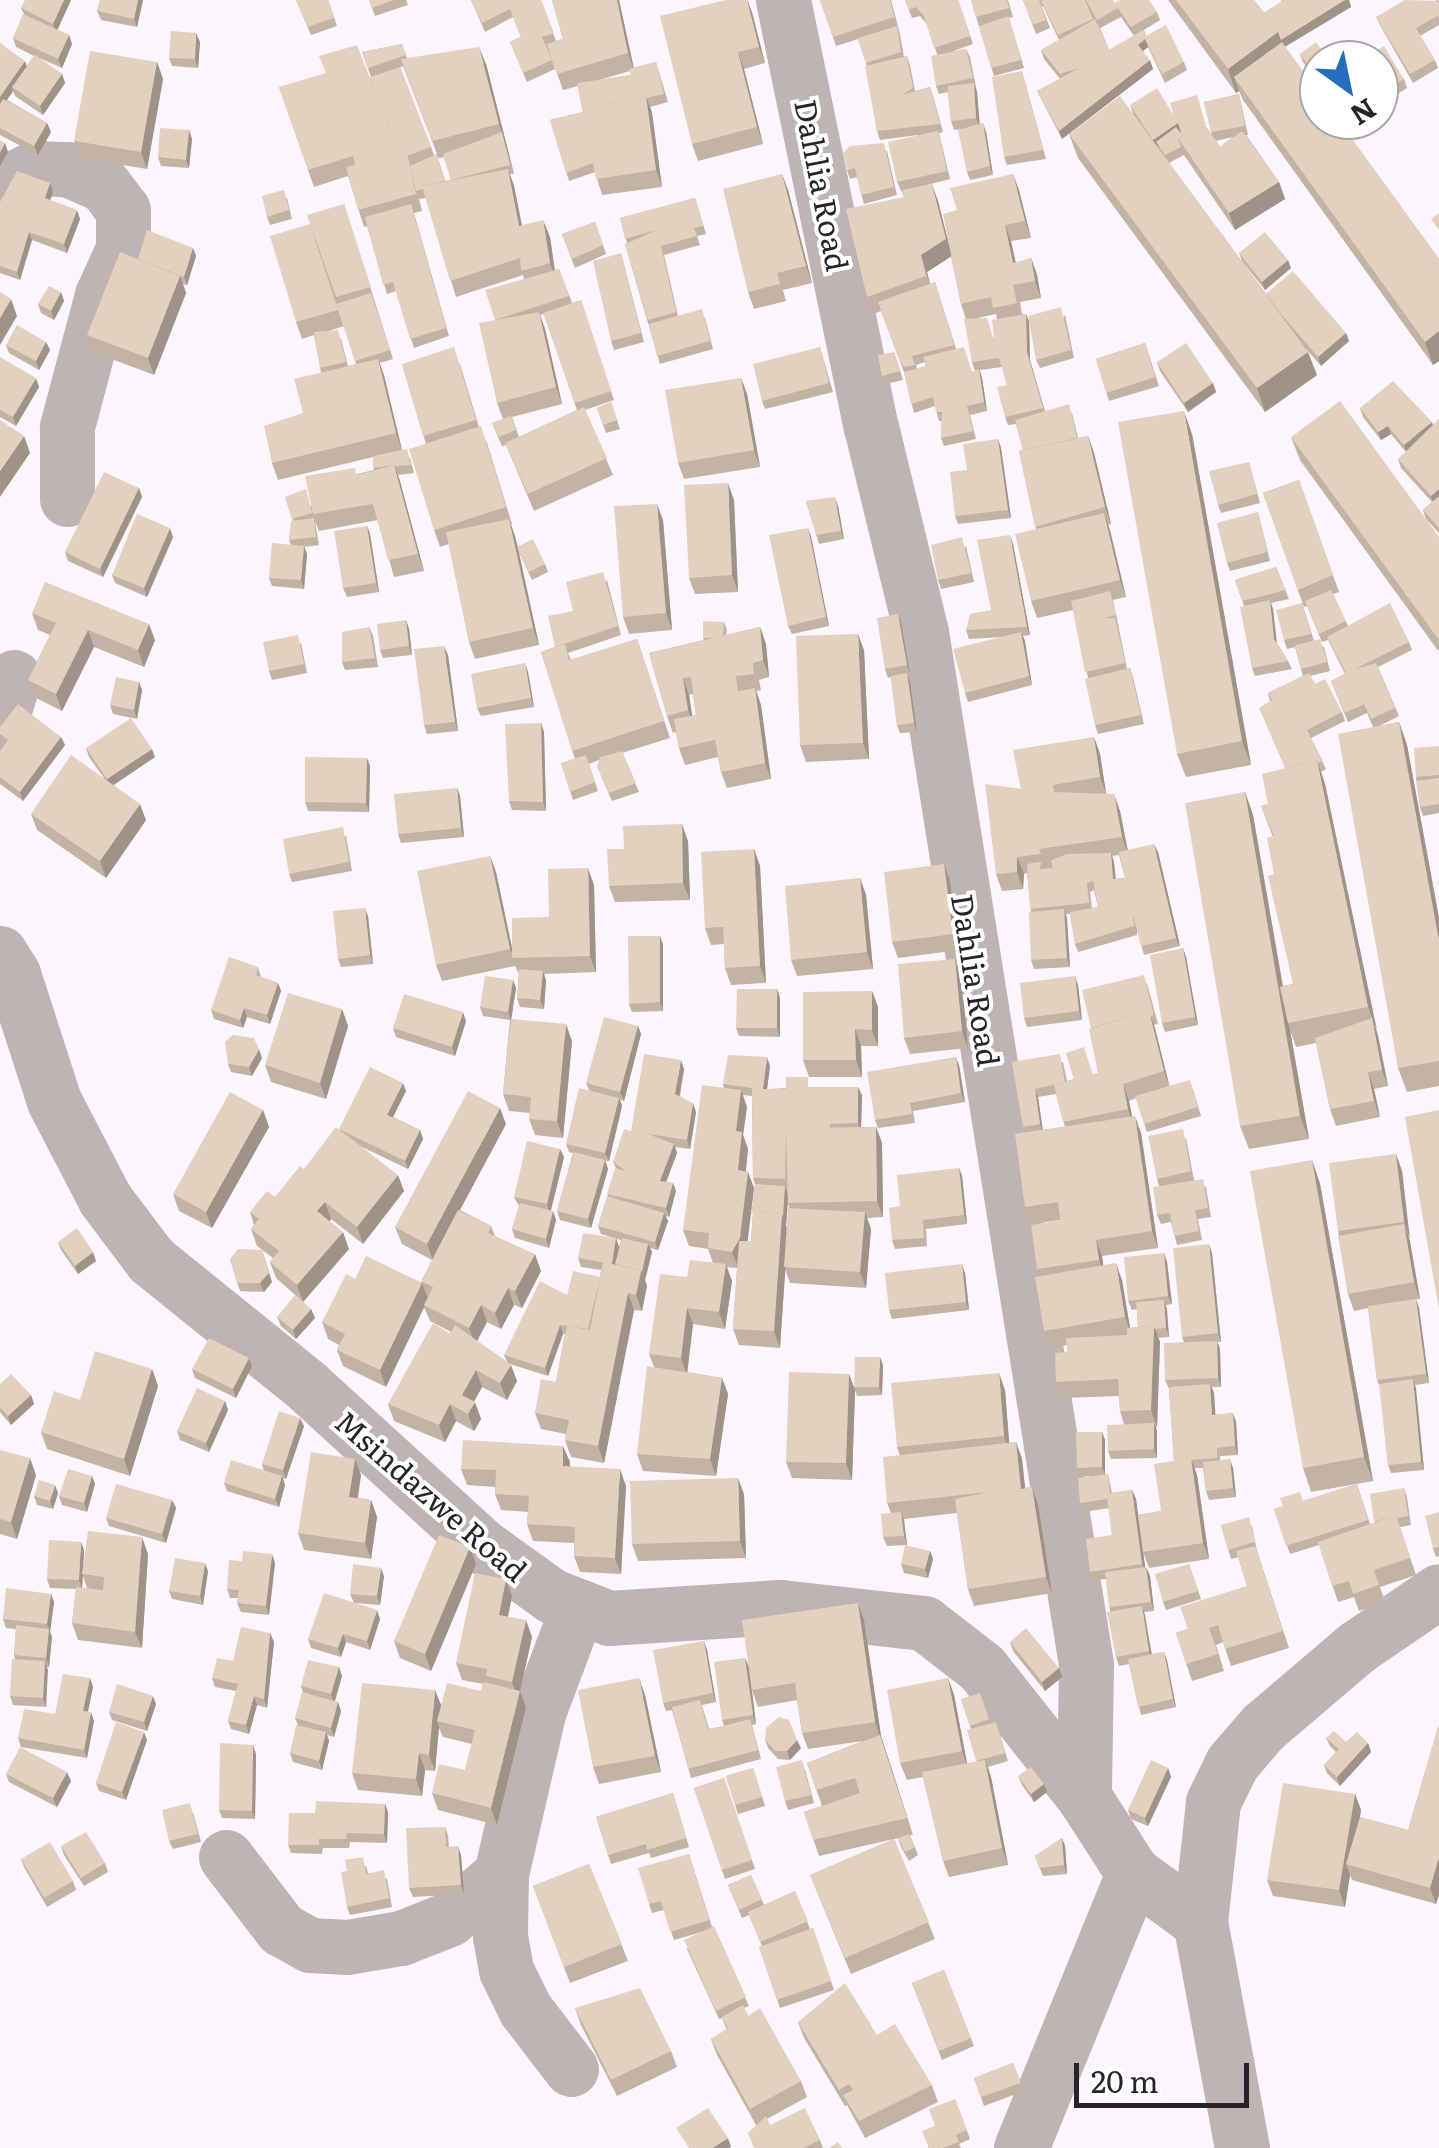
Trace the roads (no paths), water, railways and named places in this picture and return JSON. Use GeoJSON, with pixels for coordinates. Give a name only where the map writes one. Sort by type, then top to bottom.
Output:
{"type":"FeatureCollection","features":[{"type":"Feature","properties":{"kind":"street","name":"Dahlia Road"},"geometry":{"type":"LineString","coordinates":[[783,0],[870,427],[921,632],[1086,1664],[1084,1798]]}},
{"type":"Feature","properties":{"kind":"street"},"geometry":{"type":"LineString","coordinates":[[0,186],[34,168],[67,170],[104,184],[123,210],[122,249],[97,312],[67,426],[67,499]]}},
{"type":"Feature","properties":{"kind":"street","name":"Msindazwe Road"},"geometry":{"type":"LineString","coordinates":[[0,953],[14,974],[54,1101],[105,1199],[151,1260],[307,1386],[481,1545],[552,1596],[609,1618],[781,1606],[924,1624],[982,1668],[1084,1798]]}},
{"type":"Feature","properties":{"kind":"street"},"geometry":{"type":"LineString","coordinates":[[1242,2148],[1200,1922],[1213,1802],[1232,1763],[1307,1687],[1436,1600]]}},
{"type":"Feature","properties":{"kind":"street"},"geometry":{"type":"LineString","coordinates":[[571,2069],[525,2009],[506,1970],[501,1874],[539,1710],[578,1606]]}},
{"type":"Feature","properties":{"kind":"street"},"geometry":{"type":"LineString","coordinates":[[1084,1798],[1133,1873],[1200,1922]]}},
{"type":"Feature","properties":{"kind":"street"},"geometry":{"type":"LineString","coordinates":[[226,1857],[282,1929],[310,1945],[347,1947],[402,1938],[448,1919],[501,1874]]}},
{"type":"Feature","properties":{"kind":"street"},"geometry":{"type":"LineString","coordinates":[[1020,2148],[1133,1873]]}}]}
